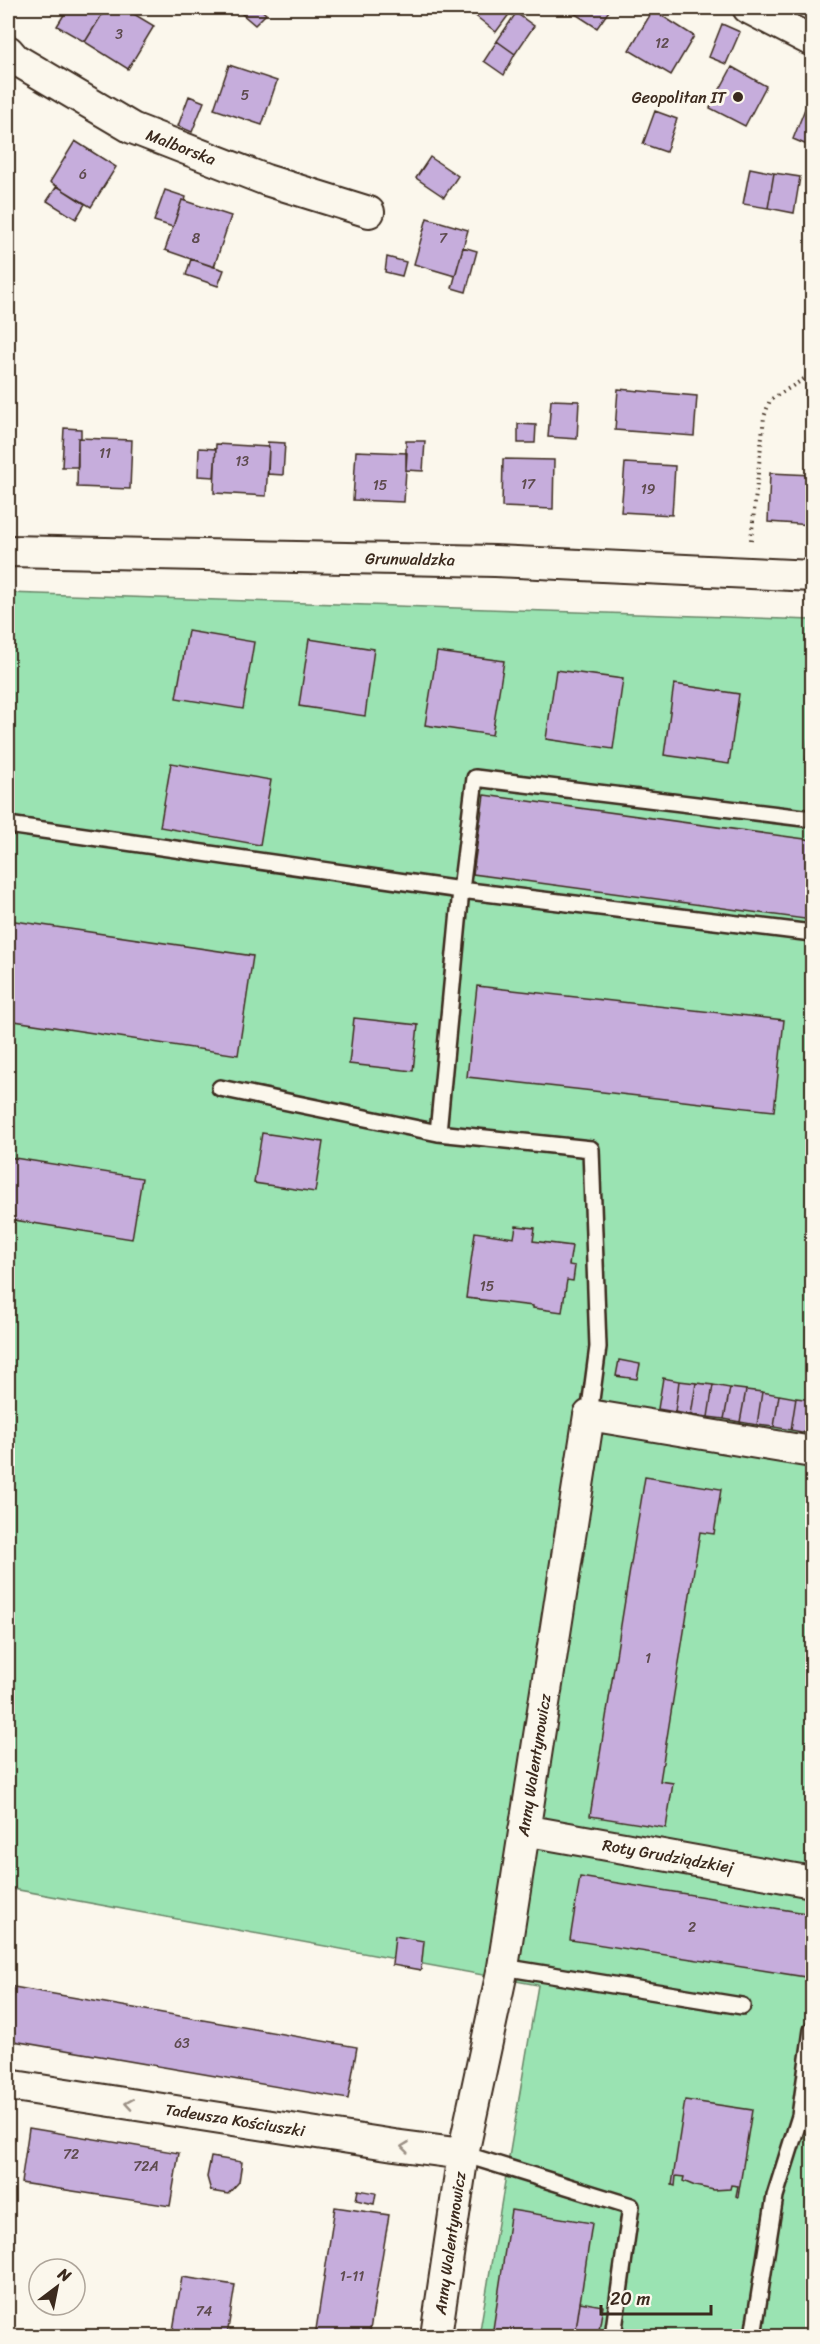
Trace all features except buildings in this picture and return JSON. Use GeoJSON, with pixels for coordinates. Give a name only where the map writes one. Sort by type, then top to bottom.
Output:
{"type":"FeatureCollection","features":[{"type":"Feature","properties":{"kind":"street"},"geometry":{"type":"LineString","coordinates":[[748,8],[813,41]]}},
{"type":"Feature","properties":{"kind":"street","name":"Malborska"},"geometry":{"type":"LineString","coordinates":[[8,51],[15,58],[132,128],[266,180],[369,212]]}},
{"type":"Feature","properties":{"kind":"street","name":"Grunwaldzka"},"geometry":{"type":"LineString","coordinates":[[8,551],[495,561],[813,576]]}},
{"type":"Feature","properties":{"kind":"street"},"geometry":{"type":"LineString","coordinates":[[588,1415],[813,1452]]}},
{"type":"Feature","properties":{"kind":"street","name":"Anny Walentynowicz"},"geometry":{"type":"LineString","coordinates":[[436,2337],[463,2154],[503,1967],[588,1415]]}},
{"type":"Feature","properties":{"kind":"street","name":"Roty Grudziądzkiej"},"geometry":{"type":"LineString","coordinates":[[524,1830],[813,1882]]}},
{"type":"Feature","properties":{"kind":"street","name":"Tadeusza Kościuszki"},"geometry":{"type":"LineString","coordinates":[[8,2085],[463,2154]]}},
{"type":"Feature","properties":{"kind":"lane"},"geometry":{"type":"LineString","coordinates":[[438,1133],[475,778],[813,819]]}},
{"type":"Feature","properties":{"kind":"lane"},"geometry":{"type":"LineString","coordinates":[[8,825],[462,890],[813,933]]}},
{"type":"Feature","properties":{"kind":"lane"},"geometry":{"type":"LineString","coordinates":[[220,1088],[438,1133],[591,1149],[598,1347],[588,1415]]}},
{"type":"Feature","properties":{"kind":"lane"},"geometry":{"type":"LineString","coordinates":[[503,1967],[742,2006]]}},
{"type":"Feature","properties":{"kind":"lane"},"geometry":{"type":"LineString","coordinates":[[753,2337],[775,2196],[800,2116],[813,2030]]}},
{"type":"Feature","properties":{"kind":"lane"},"geometry":{"type":"LineString","coordinates":[[463,2154],[631,2206],[613,2337]]}},
{"type":"Feature","properties":{"kind":"path"},"geometry":{"type":"LineString","coordinates":[[747,573],[764,417],[770,400],[813,374]]}},
{"type":"Feature","properties":{"kind":"green space"},"geometry":{"type":"Polygon","coordinates":[[[8,593],[812,620],[812,2336],[479,2336],[538,1985],[8,1888],[8,593]]]}},
{"type":"Feature","properties":{"kind":"place","name":"Geopolitan IT"},"geometry":{"type":"Point","coordinates":[738,97]}}]}
